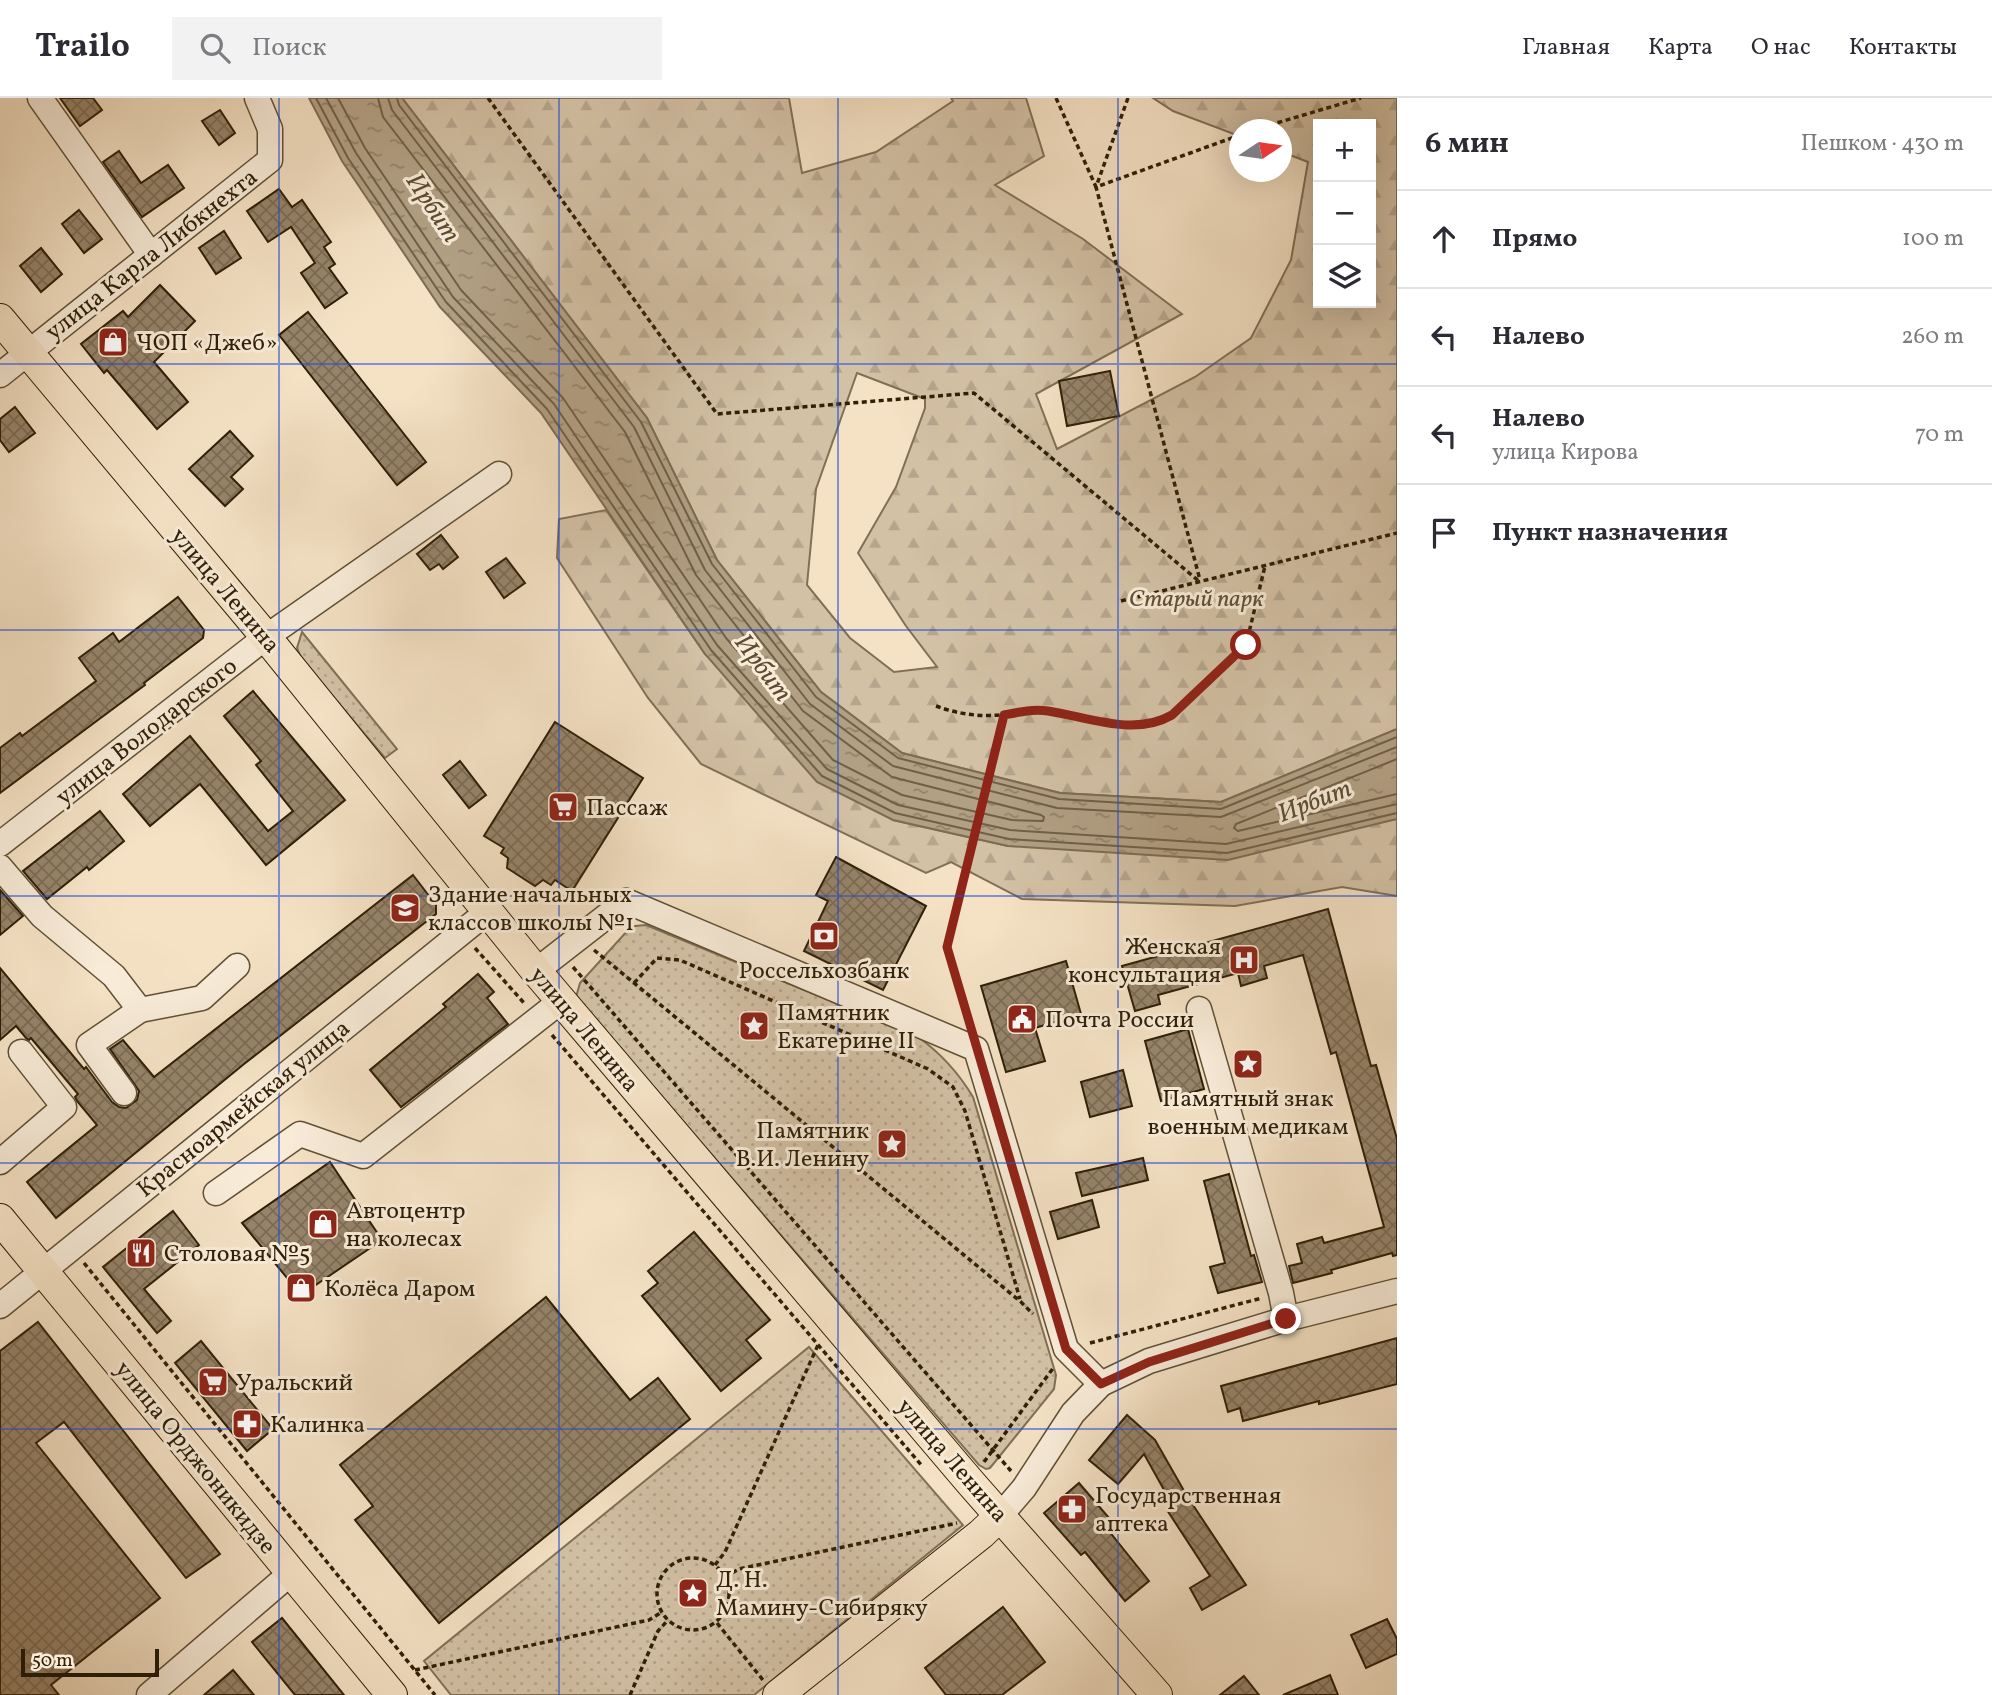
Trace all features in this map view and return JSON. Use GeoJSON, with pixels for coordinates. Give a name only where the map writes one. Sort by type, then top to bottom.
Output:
{"type":"FeatureCollection","features":[{"type":"Feature","properties":{"kind":"main road","name":"улица Ленина"},"geometry":{"type":"LineString","coordinates":[[0,319],[266,638],[487,912],[991,1525],[1157,1695]]}},
{"type":"Feature","properties":{"kind":"main road","name":"улица Орджоникидзе"},"geometry":{"type":"LineString","coordinates":[[0,1219],[392,1695]]}},
{"type":"Feature","properties":{"kind":"main road"},"geometry":{"type":"LineString","coordinates":[[772,1690],[991,1525]]}},
{"type":"Feature","properties":{"kind":"street"},"geometry":{"type":"LineString","coordinates":[[40,98],[151,255]]}},
{"type":"Feature","properties":{"kind":"street","name":"улица Карла Либкнехта"},"geometry":{"type":"LineString","coordinates":[[0,375],[270,160],[270,129],[257,98]]}},
{"type":"Feature","properties":{"kind":"street","name":"улица Володарского"},"geometry":{"type":"LineString","coordinates":[[0,844],[266,638],[499,474]]}},
{"type":"Feature","properties":{"kind":"street"},"geometry":{"type":"LineString","coordinates":[[0,867],[42,916],[114,976],[140,1010]]}},
{"type":"Feature","properties":{"kind":"street"},"geometry":{"type":"LineString","coordinates":[[536,971],[626,901],[976,1049],[1066,1349],[1101,1384]]}},
{"type":"Feature","properties":{"kind":"street","name":"Красноармейская улица"},"geometry":{"type":"LineString","coordinates":[[0,1306],[460,931],[487,912]]}},
{"type":"Feature","properties":{"kind":"street"},"geometry":{"type":"LineString","coordinates":[[124,1093],[89,1045],[140,1010],[201,998],[237,966]]}},
{"type":"Feature","properties":{"kind":"street"},"geometry":{"type":"LineString","coordinates":[[216,1193],[300,1134],[363,1156],[561,1000]]}},
{"type":"Feature","properties":{"kind":"street"},"geometry":{"type":"LineString","coordinates":[[1199,1009],[1281,1293],[1286,1319]]}},
{"type":"Feature","properties":{"kind":"street"},"geometry":{"type":"LineString","coordinates":[[0,1162],[64,1107],[22,1052]]}},
{"type":"Feature","properties":{"kind":"street"},"geometry":{"type":"LineString","coordinates":[[991,1525],[1024,1488],[1073,1413],[1101,1384],[1149,1362],[1286,1319],[1397,1291]]}},
{"type":"Feature","properties":{"kind":"street"},"geometry":{"type":"LineString","coordinates":[[149,1695],[291,1573]]}},
{"type":"Feature","properties":{"kind":"path"},"geometry":{"type":"LineString","coordinates":[[488,98],[717,414],[974,393],[1200,582]]}},
{"type":"Feature","properties":{"kind":"path"},"geometry":{"type":"LineString","coordinates":[[1056,98],[1096,187],[1200,582]]}},
{"type":"Feature","properties":{"kind":"path"},"geometry":{"type":"LineString","coordinates":[[1096,187],[1128,98]]}},
{"type":"Feature","properties":{"kind":"path"},"geometry":{"type":"LineString","coordinates":[[1290,119],[1361,98]]}},
{"type":"Feature","properties":{"kind":"path"},"geometry":{"type":"LineString","coordinates":[[1096,187],[1229,139]]}},
{"type":"Feature","properties":{"kind":"path"},"geometry":{"type":"LineString","coordinates":[[1121,601],[1397,533]]}},
{"type":"Feature","properties":{"kind":"path"},"geometry":{"type":"LineString","coordinates":[[936,706],[951,711],[1004,715],[1028,710],[1049,711],[1084,720],[1128,725],[1160,722],[1172,715],[1246,645],[1265,566]]}},
{"type":"Feature","properties":{"kind":"path"},"geometry":{"type":"LineString","coordinates":[[976,1049],[947,947],[1004,715]]}},
{"type":"Feature","properties":{"kind":"path"},"geometry":{"type":"LineString","coordinates":[[460,931],[926,1470]]}},
{"type":"Feature","properties":{"kind":"path"},"geometry":{"type":"LineString","coordinates":[[570,945],[634,983],[1021,1302],[1039,1321]]}},
{"type":"Feature","properties":{"kind":"path"},"geometry":{"type":"LineString","coordinates":[[570,945],[1024,1488]]}},
{"type":"Feature","properties":{"kind":"path"},"geometry":{"type":"LineString","coordinates":[[634,983],[657,958],[680,960],[928,1069],[953,1087],[965,1111],[1021,1302]]}},
{"type":"Feature","properties":{"kind":"path"},"geometry":{"type":"LineString","coordinates":[[72,1248],[435,1695]]}},
{"type":"Feature","properties":{"kind":"path"},"geometry":{"type":"LineString","coordinates":[[715,1565],[725,1552],[818,1345]]}},
{"type":"Feature","properties":{"kind":"path"},"geometry":{"type":"LineString","coordinates":[[725,1577],[739,1569],[969,1520],[991,1525]]}},
{"type":"Feature","properties":{"kind":"path"},"geometry":{"type":"LineString","coordinates":[[696,1558],[715,1565],[725,1577],[730,1596],[723,1615],[716,1623],[697,1631],[677,1627],[662,1612],[657,1593],[659,1583],[669,1567],[687,1559],[696,1558]]}},
{"type":"Feature","properties":{"kind":"path"},"geometry":{"type":"LineString","coordinates":[[415,1670],[649,1620],[662,1612]]}},
{"type":"Feature","properties":{"kind":"path"},"geometry":{"type":"LineString","coordinates":[[630,1695],[658,1631],[668,1620]]}},
{"type":"Feature","properties":{"kind":"path"},"geometry":{"type":"LineString","coordinates":[[716,1623],[772,1690]]}},
{"type":"Feature","properties":{"kind":"green space","name":"Старый парк"},"geometry":{"type":"Polygon","coordinates":[[[402,98],[789,98],[802,173],[876,152],[953,101],[951,98],[1026,98],[1044,156],[995,185],[1083,239],[1182,314],[1036,394],[1057,449],[1195,377],[1251,338],[1291,260],[1308,162],[1292,156],[1292,119],[1229,119],[1229,132],[1173,111],[1153,98],[1397,98],[1397,729],[1221,802],[1060,793],[902,753],[821,692],[717,560],[647,418],[402,98]],[[857,373],[816,489],[807,585],[850,638],[894,672],[937,667],[906,626],[858,553],[896,487],[925,408],[925,399],[857,373]]]}},
{"type":"Feature","properties":{"kind":"green space"},"geometry":{"type":"Polygon","coordinates":[[[606,510],[705,654],[893,820],[1008,846],[1397,819],[1397,896],[1342,887],[1235,906],[1022,899],[951,862],[926,873],[701,764],[648,698],[557,558],[559,519],[606,510]]]}},
{"type":"Feature","properties":{"kind":"green space"},"geometry":{"type":"Polygon","coordinates":[[[302,632],[397,749],[385,758],[302,660],[297,648],[302,632]]]}},
{"type":"Feature","properties":{"kind":"green space"},"geometry":{"type":"Polygon","coordinates":[[[646,925],[918,1037],[942,1057],[973,1097],[1056,1375],[1054,1389],[990,1468],[979,1465],[576,997],[580,983],[628,930],[646,925]]]}},
{"type":"Feature","properties":{"kind":"green space"},"geometry":{"type":"Polygon","coordinates":[[[809,1347],[963,1525],[754,1695],[451,1695],[424,1661],[809,1347]]]}},
{"type":"Feature","properties":{"kind":"water","name":"Ирбит"},"geometry":{"type":"Polygon","coordinates":[[[309,98],[402,98],[647,418],[717,560],[821,692],[902,753],[1060,793],[1221,802],[1397,729],[1397,819],[1228,860],[1008,846],[893,820],[817,782],[705,654],[541,413],[440,307],[342,161],[309,98]]]}},
{"type":"Feature","properties":{"kind":"building"},"geometry":{"type":"Polygon","coordinates":[[[60,98],[93,98],[102,110],[80,126],[60,98]]]}},
{"type":"Feature","properties":{"kind":"building"},"geometry":{"type":"Polygon","coordinates":[[[220,110],[235,133],[219,145],[202,121],[220,110]]]}},
{"type":"Feature","properties":{"kind":"building"},"geometry":{"type":"Polygon","coordinates":[[[119,151],[141,183],[168,165],[184,188],[142,217],[103,162],[119,151]]]}},
{"type":"Feature","properties":{"kind":"building"},"geometry":{"type":"Polygon","coordinates":[[[279,189],[292,207],[302,200],[331,242],[324,247],[335,264],[329,268],[347,293],[325,308],[301,273],[315,263],[291,227],[268,242],[247,211],[279,189]]]}},
{"type":"Feature","properties":{"kind":"building"},"geometry":{"type":"Polygon","coordinates":[[[79,210],[102,239],[84,253],[62,224],[79,210]]]}},
{"type":"Feature","properties":{"kind":"building"},"geometry":{"type":"Polygon","coordinates":[[[224,231],[241,258],[216,274],[199,248],[224,231]]]}},
{"type":"Feature","properties":{"kind":"building"},"geometry":{"type":"Polygon","coordinates":[[[41,248],[62,274],[41,292],[20,266],[41,248]]]}},
{"type":"Feature","properties":{"kind":"building"},"geometry":{"type":"Polygon","coordinates":[[[160,285],[195,321],[154,362],[188,402],[157,429],[107,370],[104,373],[81,344],[123,311],[128,317],[160,285]]]}},
{"type":"Feature","properties":{"kind":"building"},"geometry":{"type":"Polygon","coordinates":[[[308,312],[426,462],[397,485],[279,335],[308,312]]]}},
{"type":"Feature","properties":{"kind":"building"},"geometry":{"type":"Polygon","coordinates":[[[1110,371],[1119,416],[1067,426],[1059,381],[1110,371]]]}},
{"type":"Feature","properties":{"kind":"building"},"geometry":{"type":"Polygon","coordinates":[[[15,407],[35,433],[9,452],[0,440],[0,419],[15,407]]]}},
{"type":"Feature","properties":{"kind":"building"},"geometry":{"type":"Polygon","coordinates":[[[230,431],[253,456],[231,477],[243,489],[225,506],[189,469],[230,431]]]}},
{"type":"Feature","properties":{"kind":"building"},"geometry":{"type":"Polygon","coordinates":[[[441,535],[458,557],[443,569],[439,564],[430,570],[417,554],[441,535]]]}},
{"type":"Feature","properties":{"kind":"building"},"geometry":{"type":"Polygon","coordinates":[[[506,558],[525,583],[504,598],[486,572],[506,558]]]}},
{"type":"Feature","properties":{"kind":"building"},"geometry":{"type":"Polygon","coordinates":[[[178,597],[204,630],[203,638],[144,683],[145,685],[0,793],[0,748],[20,733],[22,736],[96,681],[79,658],[113,633],[119,642],[178,597]]]}},
{"type":"Feature","properties":{"kind":"building"},"geometry":{"type":"Polygon","coordinates":[[[253,691],[345,800],[266,865],[200,784],[150,826],[123,794],[190,736],[268,831],[293,811],[256,765],[261,761],[224,716],[253,691]]]}},
{"type":"Feature","properties":{"kind":"building","name":"Пассаж"},"geometry":{"type":"Polygon","coordinates":[[[555,722],[643,778],[572,891],[555,880],[551,885],[543,880],[535,886],[507,868],[508,858],[501,853],[504,848],[484,836],[555,722]]]}},
{"type":"Feature","properties":{"kind":"building"},"geometry":{"type":"Polygon","coordinates":[[[460,761],[486,795],[469,808],[443,775],[460,761]]]}},
{"type":"Feature","properties":{"kind":"building"},"geometry":{"type":"Polygon","coordinates":[[[100,811],[124,841],[89,870],[87,867],[47,899],[23,871],[100,811]]]}},
{"type":"Feature","properties":{"kind":"building"},"geometry":{"type":"Polygon","coordinates":[[[836,857],[926,906],[883,990],[804,951],[828,901],[816,895],[836,857]]]}},
{"type":"Feature","properties":{"kind":"building"},"geometry":{"type":"Polygon","coordinates":[[[413,875],[436,905],[436,914],[244,1064],[56,1218],[27,1182],[97,1125],[77,1101],[75,1097],[78,1094],[31,1038],[26,1038],[16,1026],[0,1040],[0,968],[84,1069],[86,1067],[112,1102],[126,1108],[137,1100],[139,1091],[110,1049],[123,1040],[154,1077],[413,875]]]}},
{"type":"Feature","properties":{"kind":"building"},"geometry":{"type":"Polygon","coordinates":[[[0,890],[23,916],[0,935],[0,890]]]}},
{"type":"Feature","properties":{"kind":"building"},"geometry":{"type":"Polygon","coordinates":[[[1328,909],[1371,1066],[1376,1065],[1397,1139],[1397,1255],[1393,1256],[1392,1253],[1293,1283],[1289,1266],[1302,1263],[1297,1244],[1322,1237],[1324,1243],[1384,1227],[1336,1052],[1331,1054],[1303,955],[1264,966],[1267,978],[1241,986],[1238,973],[1158,995],[1160,1004],[1135,1011],[1122,966],[1328,909]]]}},
{"type":"Feature","properties":{"kind":"building"},"geometry":{"type":"Polygon","coordinates":[[[1066,961],[1081,1014],[1035,1028],[1045,1061],[1006,1072],[981,986],[1066,961]]]}},
{"type":"Feature","properties":{"kind":"building"},"geometry":{"type":"Polygon","coordinates":[[[478,974],[494,992],[487,998],[508,1024],[401,1107],[370,1070],[446,1007],[443,1004],[478,974]]]}},
{"type":"Feature","properties":{"kind":"building"},"geometry":{"type":"Polygon","coordinates":[[[1188,1029],[1204,1089],[1161,1101],[1145,1041],[1188,1029]]]}},
{"type":"Feature","properties":{"kind":"building"},"geometry":{"type":"Polygon","coordinates":[[[1123,1070],[1132,1106],[1090,1117],[1081,1082],[1123,1070]]]}},
{"type":"Feature","properties":{"kind":"building"},"geometry":{"type":"Polygon","coordinates":[[[1143,1158],[1148,1180],[1082,1196],[1076,1173],[1143,1158]]]}},
{"type":"Feature","properties":{"kind":"building"},"geometry":{"type":"Polygon","coordinates":[[[330,1162],[382,1240],[301,1295],[242,1223],[330,1162]]]}},
{"type":"Feature","properties":{"kind":"building"},"geometry":{"type":"Polygon","coordinates":[[[1229,1174],[1251,1256],[1254,1255],[1262,1282],[1218,1293],[1210,1267],[1225,1263],[1204,1181],[1229,1174]]]}},
{"type":"Feature","properties":{"kind":"building"},"geometry":{"type":"Polygon","coordinates":[[[1092,1200],[1099,1227],[1058,1239],[1050,1212],[1092,1200]]]}},
{"type":"Feature","properties":{"kind":"building"},"geometry":{"type":"Polygon","coordinates":[[[173,1211],[199,1245],[144,1289],[171,1321],[157,1333],[103,1267],[173,1211]]]}},
{"type":"Feature","properties":{"kind":"building"},"geometry":{"type":"Polygon","coordinates":[[[694,1232],[770,1320],[746,1340],[761,1358],[721,1391],[642,1296],[658,1283],[648,1271],[694,1232]]]}},
{"type":"Feature","properties":{"kind":"building"},"geometry":{"type":"Polygon","coordinates":[[[546,1297],[630,1400],[658,1378],[690,1419],[439,1623],[355,1520],[373,1506],[340,1465],[546,1297]]]}},
{"type":"Feature","properties":{"kind":"building"},"geometry":{"type":"Polygon","coordinates":[[[38,1322],[220,1554],[186,1578],[64,1422],[36,1443],[160,1598],[51,1685],[59,1695],[0,1695],[0,1351],[38,1322]]]}},
{"type":"Feature","properties":{"kind":"building"},"geometry":{"type":"Polygon","coordinates":[[[1397,1338],[1397,1384],[1243,1421],[1240,1408],[1228,1412],[1221,1386],[1397,1338]]]}},
{"type":"Feature","properties":{"kind":"building"},"geometry":{"type":"Polygon","coordinates":[[[201,1341],[273,1429],[247,1451],[175,1363],[201,1341]]]}},
{"type":"Feature","properties":{"kind":"building"},"geometry":{"type":"Polygon","coordinates":[[[1127,1415],[1155,1440],[1187,1496],[1246,1585],[1202,1610],[1190,1588],[1210,1576],[1167,1510],[1173,1506],[1144,1454],[1118,1484],[1089,1460],[1127,1415]]]}},
{"type":"Feature","properties":{"kind":"building"},"geometry":{"type":"Polygon","coordinates":[[[1079,1483],[1115,1525],[1109,1531],[1149,1581],[1125,1601],[1085,1552],[1081,1555],[1044,1513],[1079,1483]]]}},
{"type":"Feature","properties":{"kind":"building"},"geometry":{"type":"Polygon","coordinates":[[[1003,1607],[1045,1662],[1002,1695],[946,1695],[925,1668],[1003,1607]]]}},
{"type":"Feature","properties":{"kind":"building"},"geometry":{"type":"Polygon","coordinates":[[[282,1618],[344,1695],[295,1695],[252,1642],[282,1618]]]}},
{"type":"Feature","properties":{"kind":"building"},"geometry":{"type":"Polygon","coordinates":[[[1387,1619],[1397,1639],[1397,1654],[1366,1668],[1351,1635],[1387,1619]]]}},
{"type":"Feature","properties":{"kind":"building"},"geometry":{"type":"Polygon","coordinates":[[[233,1670],[254,1695],[204,1695],[233,1670]]]}},
{"type":"Feature","properties":{"kind":"building"},"geometry":{"type":"Polygon","coordinates":[[[1330,1675],[1338,1695],[1283,1695],[1330,1675]]]}},
{"type":"Feature","properties":{"kind":"building"},"geometry":{"type":"Polygon","coordinates":[[[1244,1676],[1259,1695],[1220,1695],[1244,1676]]]}},
{"type":"Feature","properties":{"kind":"place","name":"ЧОП «Джеб»"},"geometry":{"type":"Point","coordinates":[113,342]}},
{"type":"Feature","properties":{"kind":"place","name":"Пассаж"},"geometry":{"type":"Point","coordinates":[563,807]}},
{"type":"Feature","properties":{"kind":"place","name":"Здание начальных классов школы №1"},"geometry":{"type":"Point","coordinates":[405,908]}},
{"type":"Feature","properties":{"kind":"place","name":"Россельхозбанк"},"geometry":{"type":"Point","coordinates":[824,936]}},
{"type":"Feature","properties":{"kind":"place","name":"Женская консультация"},"geometry":{"type":"Point","coordinates":[1244,960]}},
{"type":"Feature","properties":{"kind":"place","name":"Почта России"},"geometry":{"type":"Point","coordinates":[1022,1019]}},
{"type":"Feature","properties":{"kind":"place","name":"Памятник Екатерине II"},"geometry":{"type":"Point","coordinates":[754,1026]}},
{"type":"Feature","properties":{"kind":"place","name":"Памятный знак военным медикам"},"geometry":{"type":"Point","coordinates":[1248,1064]}},
{"type":"Feature","properties":{"kind":"place","name":"Памятник В.И. Ленину"},"geometry":{"type":"Point","coordinates":[892,1144]}},
{"type":"Feature","properties":{"kind":"place","name":"Автоцентр на колесах"},"geometry":{"type":"Point","coordinates":[323,1224]}},
{"type":"Feature","properties":{"kind":"place","name":"Столовая №5"},"geometry":{"type":"Point","coordinates":[141,1253]}},
{"type":"Feature","properties":{"kind":"place","name":"Колёса Даром"},"geometry":{"type":"Point","coordinates":[301,1288]}},
{"type":"Feature","properties":{"kind":"place","name":"Уральский"},"geometry":{"type":"Point","coordinates":[213,1382]}},
{"type":"Feature","properties":{"kind":"place","name":"Калинка"},"geometry":{"type":"Point","coordinates":[247,1424]}},
{"type":"Feature","properties":{"kind":"place","name":"Государственная аптека"},"geometry":{"type":"Point","coordinates":[1072,1509]}},
{"type":"Feature","properties":{"kind":"place","name":"Д. Н. Мамину-Сибиряку"},"geometry":{"type":"Point","coordinates":[693,1593]}},
{"type":"Feature","properties":{"kind":"route"},"geometry":{"type":"LineString","coordinates":[[1246,645],[1172,715],[1160,722],[1128,725],[1084,720],[1049,711],[1028,710],[1004,715],[947,947],[1066,1349],[1101,1384],[1149,1362],[1286,1319]]}}]}
